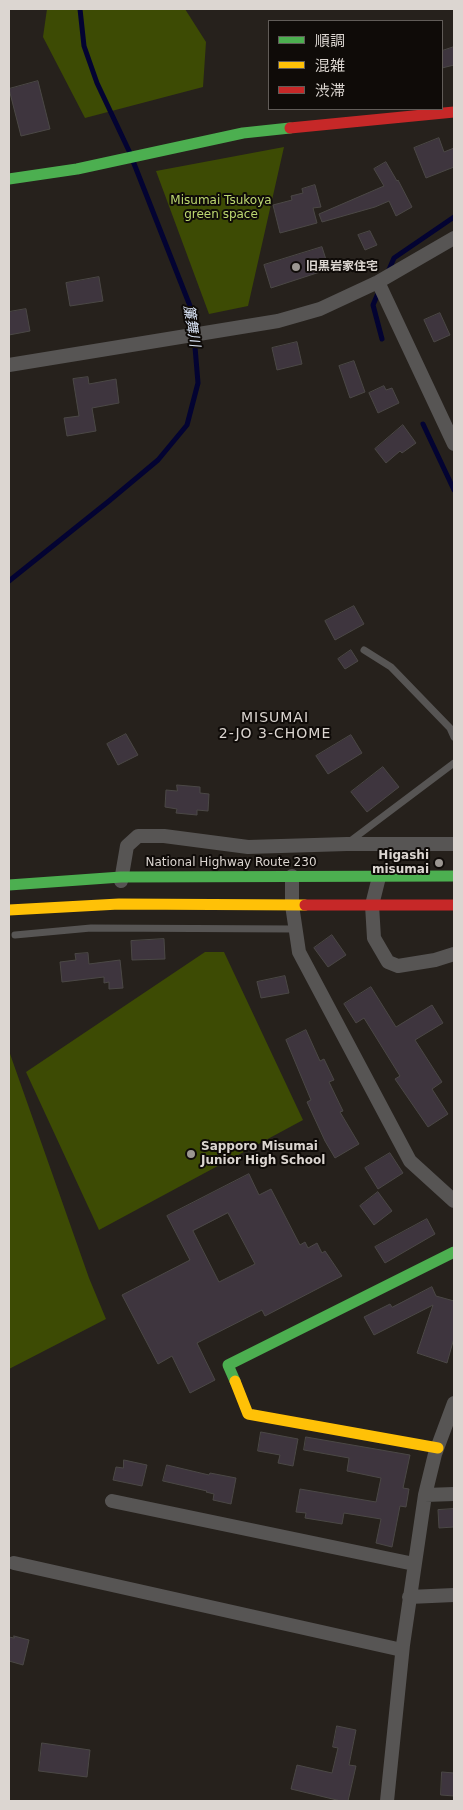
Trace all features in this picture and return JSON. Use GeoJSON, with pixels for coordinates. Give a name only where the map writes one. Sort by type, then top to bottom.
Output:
{"type":"FeatureCollection","features":[{"type":"Feature","properties":{"kind":"main road"},"geometry":{"type":"LineString","coordinates":[[9,179],[77,169],[252,132],[454,112]]}},
{"type":"Feature","properties":{"kind":"main road","name":"National Highway Route 230"},"geometry":{"type":"LineString","coordinates":[[9,885],[121,877],[454,876]]}},
{"type":"Feature","properties":{"kind":"main road"},"geometry":{"type":"LineString","coordinates":[[9,910],[118,904],[454,906]]}},
{"type":"Feature","properties":{"kind":"main road"},"geometry":{"type":"LineString","coordinates":[[438,1448],[248,1414],[228,1365],[454,1252]]}},
{"type":"Feature","properties":{"kind":"street"},"geometry":{"type":"LineString","coordinates":[[9,366],[278,321],[320,309],[378,282],[454,238]]}},
{"type":"Feature","properties":{"kind":"street"},"geometry":{"type":"LineString","coordinates":[[378,282],[454,444]]}},
{"type":"Feature","properties":{"kind":"street"},"geometry":{"type":"LineString","coordinates":[[118,904],[127,846],[138,836],[164,836],[248,847],[347,844],[454,844]]}},
{"type":"Feature","properties":{"kind":"street"},"geometry":{"type":"LineString","coordinates":[[292,876],[292,905],[300,952],[410,1161],[454,1202]]}},
{"type":"Feature","properties":{"kind":"street"},"geometry":{"type":"LineString","coordinates":[[379,876],[372,905],[374,938],[388,962],[398,966],[434,960],[454,954]]}},
{"type":"Feature","properties":{"kind":"street"},"geometry":{"type":"LineString","coordinates":[[387,1801],[402,1650],[425,1495],[438,1448],[454,1403]]}},
{"type":"Feature","properties":{"kind":"street"},"geometry":{"type":"LineString","coordinates":[[425,1495],[454,1494]]}},
{"type":"Feature","properties":{"kind":"street"},"geometry":{"type":"LineString","coordinates":[[112,1501],[414,1564]]}},
{"type":"Feature","properties":{"kind":"street"},"geometry":{"type":"LineString","coordinates":[[14,1563],[402,1650]]}},
{"type":"Feature","properties":{"kind":"street"},"geometry":{"type":"LineString","coordinates":[[409,1597],[454,1595]]}},
{"type":"Feature","properties":{"kind":"lane"},"geometry":{"type":"LineString","coordinates":[[364,650],[391,666],[450,728],[454,737]]}},
{"type":"Feature","properties":{"kind":"lane"},"geometry":{"type":"LineString","coordinates":[[347,844],[454,763]]}},
{"type":"Feature","properties":{"kind":"lane"},"geometry":{"type":"LineString","coordinates":[[15,935],[91,928],[296,929]]}},
{"type":"Feature","properties":{"kind":"green space"},"geometry":{"type":"Polygon","coordinates":[[[47,9],[185,9],[206,42],[203,87],[85,118],[43,37],[47,9]]]}},
{"type":"Feature","properties":{"kind":"green space","name":"Misumai Tsukoya green space"},"geometry":{"type":"Polygon","coordinates":[[[284,147],[248,306],[209,314],[156,171],[284,147]]]}},
{"type":"Feature","properties":{"kind":"green space"},"geometry":{"type":"Polygon","coordinates":[[[205,952],[224,952],[303,1120],[99,1230],[26,1072],[205,952]]]}},
{"type":"Feature","properties":{"kind":"green space"},"geometry":{"type":"Polygon","coordinates":[[[9,1051],[89,1278],[106,1319],[9,1369],[9,1051]]]}},
{"type":"Feature","properties":{"kind":"building"},"geometry":{"type":"Polygon","coordinates":[[[454,47],[454,65],[443,68],[443,51],[454,47]]]}},
{"type":"Feature","properties":{"kind":"building"},"geometry":{"type":"Polygon","coordinates":[[[38,81],[50,129],[21,136],[9,89],[38,81]]]}},
{"type":"Feature","properties":{"kind":"building"},"geometry":{"type":"Polygon","coordinates":[[[439,138],[444,152],[454,148],[454,167],[426,178],[414,148],[439,138]]]}},
{"type":"Feature","properties":{"kind":"building"},"geometry":{"type":"Polygon","coordinates":[[[386,162],[412,207],[396,216],[389,201],[375,207],[322,222],[319,214],[384,186],[374,169],[386,162]]]}},
{"type":"Feature","properties":{"kind":"building"},"geometry":{"type":"Polygon","coordinates":[[[315,185],[321,207],[313,208],[317,223],[280,233],[273,205],[292,200],[291,196],[303,193],[302,189],[315,185]]]}},
{"type":"Feature","properties":{"kind":"building"},"geometry":{"type":"Polygon","coordinates":[[[370,231],[377,245],[365,250],[358,235],[370,231]]]}},
{"type":"Feature","properties":{"kind":"building","name":"旧黒岩家住宅"},"geometry":{"type":"Polygon","coordinates":[[[322,247],[329,269],[271,288],[264,265],[322,247]]]}},
{"type":"Feature","properties":{"kind":"building"},"geometry":{"type":"Polygon","coordinates":[[[99,277],[103,301],[70,306],[66,283],[99,277]]]}},
{"type":"Feature","properties":{"kind":"building"},"geometry":{"type":"Polygon","coordinates":[[[26,309],[30,331],[9,335],[9,312],[26,309]]]}},
{"type":"Feature","properties":{"kind":"building"},"geometry":{"type":"Polygon","coordinates":[[[440,313],[450,335],[434,342],[424,320],[440,313]]]}},
{"type":"Feature","properties":{"kind":"building"},"geometry":{"type":"Polygon","coordinates":[[[297,342],[302,364],[277,370],[272,348],[297,342]]]}},
{"type":"Feature","properties":{"kind":"building"},"geometry":{"type":"Polygon","coordinates":[[[354,361],[365,392],[350,398],[339,366],[354,361]]]}},
{"type":"Feature","properties":{"kind":"building"},"geometry":{"type":"Polygon","coordinates":[[[88,377],[89,384],[116,379],[119,403],[92,408],[96,431],[67,436],[64,418],[79,416],[73,379],[88,377]]]}},
{"type":"Feature","properties":{"kind":"building"},"geometry":{"type":"Polygon","coordinates":[[[384,386],[386,390],[392,388],[399,403],[378,413],[369,393],[384,386]]]}},
{"type":"Feature","properties":{"kind":"building"},"geometry":{"type":"Polygon","coordinates":[[[403,425],[416,443],[402,453],[400,451],[386,463],[375,449],[403,425]]]}},
{"type":"Feature","properties":{"kind":"building"},"geometry":{"type":"Polygon","coordinates":[[[354,606],[364,624],[335,640],[325,621],[354,606]]]}},
{"type":"Feature","properties":{"kind":"building"},"geometry":{"type":"Polygon","coordinates":[[[351,650],[358,661],[345,669],[338,659],[351,650]]]}},
{"type":"Feature","properties":{"kind":"building"},"geometry":{"type":"Polygon","coordinates":[[[126,734],[138,755],[118,765],[107,744],[126,734]]]}},
{"type":"Feature","properties":{"kind":"building"},"geometry":{"type":"Polygon","coordinates":[[[351,735],[362,753],[328,774],[316,756],[351,735]]]}},
{"type":"Feature","properties":{"kind":"building"},"geometry":{"type":"Polygon","coordinates":[[[383,767],[399,787],[367,812],[351,792],[383,767]]]}},
{"type":"Feature","properties":{"kind":"building"},"geometry":{"type":"Polygon","coordinates":[[[177,785],[200,787],[200,793],[209,794],[208,811],[197,810],[197,815],[176,813],[177,809],[165,807],[166,790],[177,791],[177,785]]]}},
{"type":"Feature","properties":{"kind":"building"},"geometry":{"type":"Polygon","coordinates":[[[332,935],[346,955],[328,967],[314,948],[332,935]]]}},
{"type":"Feature","properties":{"kind":"building"},"geometry":{"type":"Polygon","coordinates":[[[164,939],[165,959],[132,960],[131,941],[164,939]]]}},
{"type":"Feature","properties":{"kind":"building"},"geometry":{"type":"Polygon","coordinates":[[[88,953],[89,964],[120,960],[123,988],[109,989],[109,982],[104,983],[104,977],[62,982],[60,962],[76,960],[75,954],[88,953]]]}},
{"type":"Feature","properties":{"kind":"building"},"geometry":{"type":"Polygon","coordinates":[[[285,976],[289,993],[261,998],[257,982],[285,976]]]}},
{"type":"Feature","properties":{"kind":"building"},"geometry":{"type":"Polygon","coordinates":[[[371,987],[396,1027],[432,1005],[443,1023],[415,1040],[442,1082],[432,1089],[448,1114],[428,1127],[395,1079],[400,1076],[364,1018],[356,1023],[344,1004],[371,987]]]}},
{"type":"Feature","properties":{"kind":"building"},"geometry":{"type":"Polygon","coordinates":[[[306,1030],[320,1061],[324,1059],[334,1080],[329,1082],[343,1111],[340,1112],[359,1144],[335,1158],[307,1102],[311,1100],[286,1040],[306,1030]]]}},
{"type":"Feature","properties":{"kind":"building"},"geometry":{"type":"Polygon","coordinates":[[[390,1153],[403,1173],[378,1189],[365,1168],[390,1153]]]}},
{"type":"Feature","properties":{"kind":"building"},"geometry":{"type":"Polygon","coordinates":[[[249,1174],[259,1195],[271,1189],[300,1245],[305,1242],[308,1248],[317,1243],[322,1253],[325,1251],[342,1276],[265,1316],[262,1310],[197,1343],[215,1380],[190,1393],[172,1356],[158,1364],[122,1295],[190,1260],[167,1216],[249,1174]],[[228,1213],[193,1231],[219,1282],[255,1264],[228,1213]]]}},
{"type":"Feature","properties":{"kind":"building"},"geometry":{"type":"Polygon","coordinates":[[[378,1192],[392,1211],[374,1225],[360,1206],[378,1192]]]}},
{"type":"Feature","properties":{"kind":"building"},"geometry":{"type":"Polygon","coordinates":[[[427,1219],[435,1234],[385,1263],[375,1247],[427,1219]]]}},
{"type":"Feature","properties":{"kind":"building"},"geometry":{"type":"Polygon","coordinates":[[[432,1287],[436,1296],[454,1301],[454,1338],[447,1363],[417,1353],[433,1305],[374,1335],[364,1317],[390,1304],[392,1307],[432,1287]]]}},
{"type":"Feature","properties":{"kind":"building"},"geometry":{"type":"Polygon","coordinates":[[[261,1432],[298,1439],[293,1466],[278,1463],[280,1455],[258,1451],[261,1432]]]}},
{"type":"Feature","properties":{"kind":"building"},"geometry":{"type":"Polygon","coordinates":[[[306,1437],[410,1455],[403,1488],[409,1489],[406,1507],[400,1506],[392,1547],[376,1543],[381,1519],[344,1513],[342,1524],[305,1518],[306,1513],[296,1512],[300,1489],[376,1502],[381,1478],[347,1471],[349,1458],[304,1450],[306,1437]]]}},
{"type":"Feature","properties":{"kind":"building"},"geometry":{"type":"Polygon","coordinates":[[[124,1460],[147,1465],[142,1486],[113,1480],[116,1467],[123,1468],[124,1460]]]}},
{"type":"Feature","properties":{"kind":"building"},"geometry":{"type":"Polygon","coordinates":[[[167,1465],[209,1475],[210,1473],[236,1478],[231,1504],[213,1500],[214,1494],[207,1491],[163,1481],[167,1465]]]}},
{"type":"Feature","properties":{"kind":"building"},"geometry":{"type":"Polygon","coordinates":[[[454,1509],[454,1527],[439,1528],[438,1510],[454,1509]]]}},
{"type":"Feature","properties":{"kind":"building"},"geometry":{"type":"Polygon","coordinates":[[[14,1636],[29,1640],[23,1665],[9,1661],[9,1637],[14,1638],[14,1636]]]}},
{"type":"Feature","properties":{"kind":"building"},"geometry":{"type":"Polygon","coordinates":[[[337,1726],[356,1730],[349,1765],[356,1766],[348,1801],[291,1789],[297,1765],[332,1773],[338,1748],[333,1747],[337,1726]]]}},
{"type":"Feature","properties":{"kind":"building"},"geometry":{"type":"Polygon","coordinates":[[[42,1743],[90,1750],[87,1777],[39,1771],[42,1743]]]}},
{"type":"Feature","properties":{"kind":"building"},"geometry":{"type":"Polygon","coordinates":[[[442,1772],[454,1773],[454,1796],[441,1795],[442,1772]]]}},
{"type":"Feature","properties":{"kind":"waterway","name":"簾舞川"},"geometry":{"type":"LineString","coordinates":[[80,9],[84,46],[97,83],[130,153]]}},
{"type":"Feature","properties":{"kind":"waterway","name":"簾舞川"},"geometry":{"type":"LineString","coordinates":[[9,581],[158,460],[187,425],[198,383],[192,311],[133,161]]}},
{"type":"Feature","properties":{"kind":"waterway"},"geometry":{"type":"LineString","coordinates":[[388,272],[394,258],[454,217]]}},
{"type":"Feature","properties":{"kind":"waterway"},"geometry":{"type":"LineString","coordinates":[[379,291],[373,305],[382,339]]}},
{"type":"Feature","properties":{"kind":"waterway"},"geometry":{"type":"LineString","coordinates":[[423,424],[454,490]]}},
{"type":"Feature","properties":{"kind":"traffic: fast"},"geometry":{"type":"LineString","coordinates":[[9,179],[77,169],[243,133],[290,128]]}},
{"type":"Feature","properties":{"kind":"traffic: fast"},"geometry":{"type":"LineString","coordinates":[[9,885],[121,877],[454,876]]}},
{"type":"Feature","properties":{"kind":"traffic: fast"},"geometry":{"type":"LineString","coordinates":[[235,1381],[228,1365],[454,1252]]}},
{"type":"Feature","properties":{"kind":"traffic: slow"},"geometry":{"type":"LineString","coordinates":[[9,910],[119,904],[305,905]]}},
{"type":"Feature","properties":{"kind":"traffic: slow"},"geometry":{"type":"LineString","coordinates":[[235,1381],[248,1414],[438,1448]]}},
{"type":"Feature","properties":{"kind":"traffic: jam"},"geometry":{"type":"LineString","coordinates":[[290,128],[454,112]]}},
{"type":"Feature","properties":{"kind":"traffic: jam"},"geometry":{"type":"LineString","coordinates":[[305,905],[454,905]]}},
{"type":"Feature","properties":{"kind":"place","name":"旧黒岩家住宅"},"geometry":{"type":"Point","coordinates":[296,267]}},
{"type":"Feature","properties":{"kind":"place","name":"Higashi misumai"},"geometry":{"type":"Point","coordinates":[439,863]}},
{"type":"Feature","properties":{"kind":"place","name":"Sapporo Misumai Junior High School"},"geometry":{"type":"Point","coordinates":[191,1154]}},
{"type":"Feature","properties":{"kind":"district","name":"MISUMAI 2-JO 3-CHOME"},"geometry":{"type":"Point","coordinates":[275,726]}}]}
